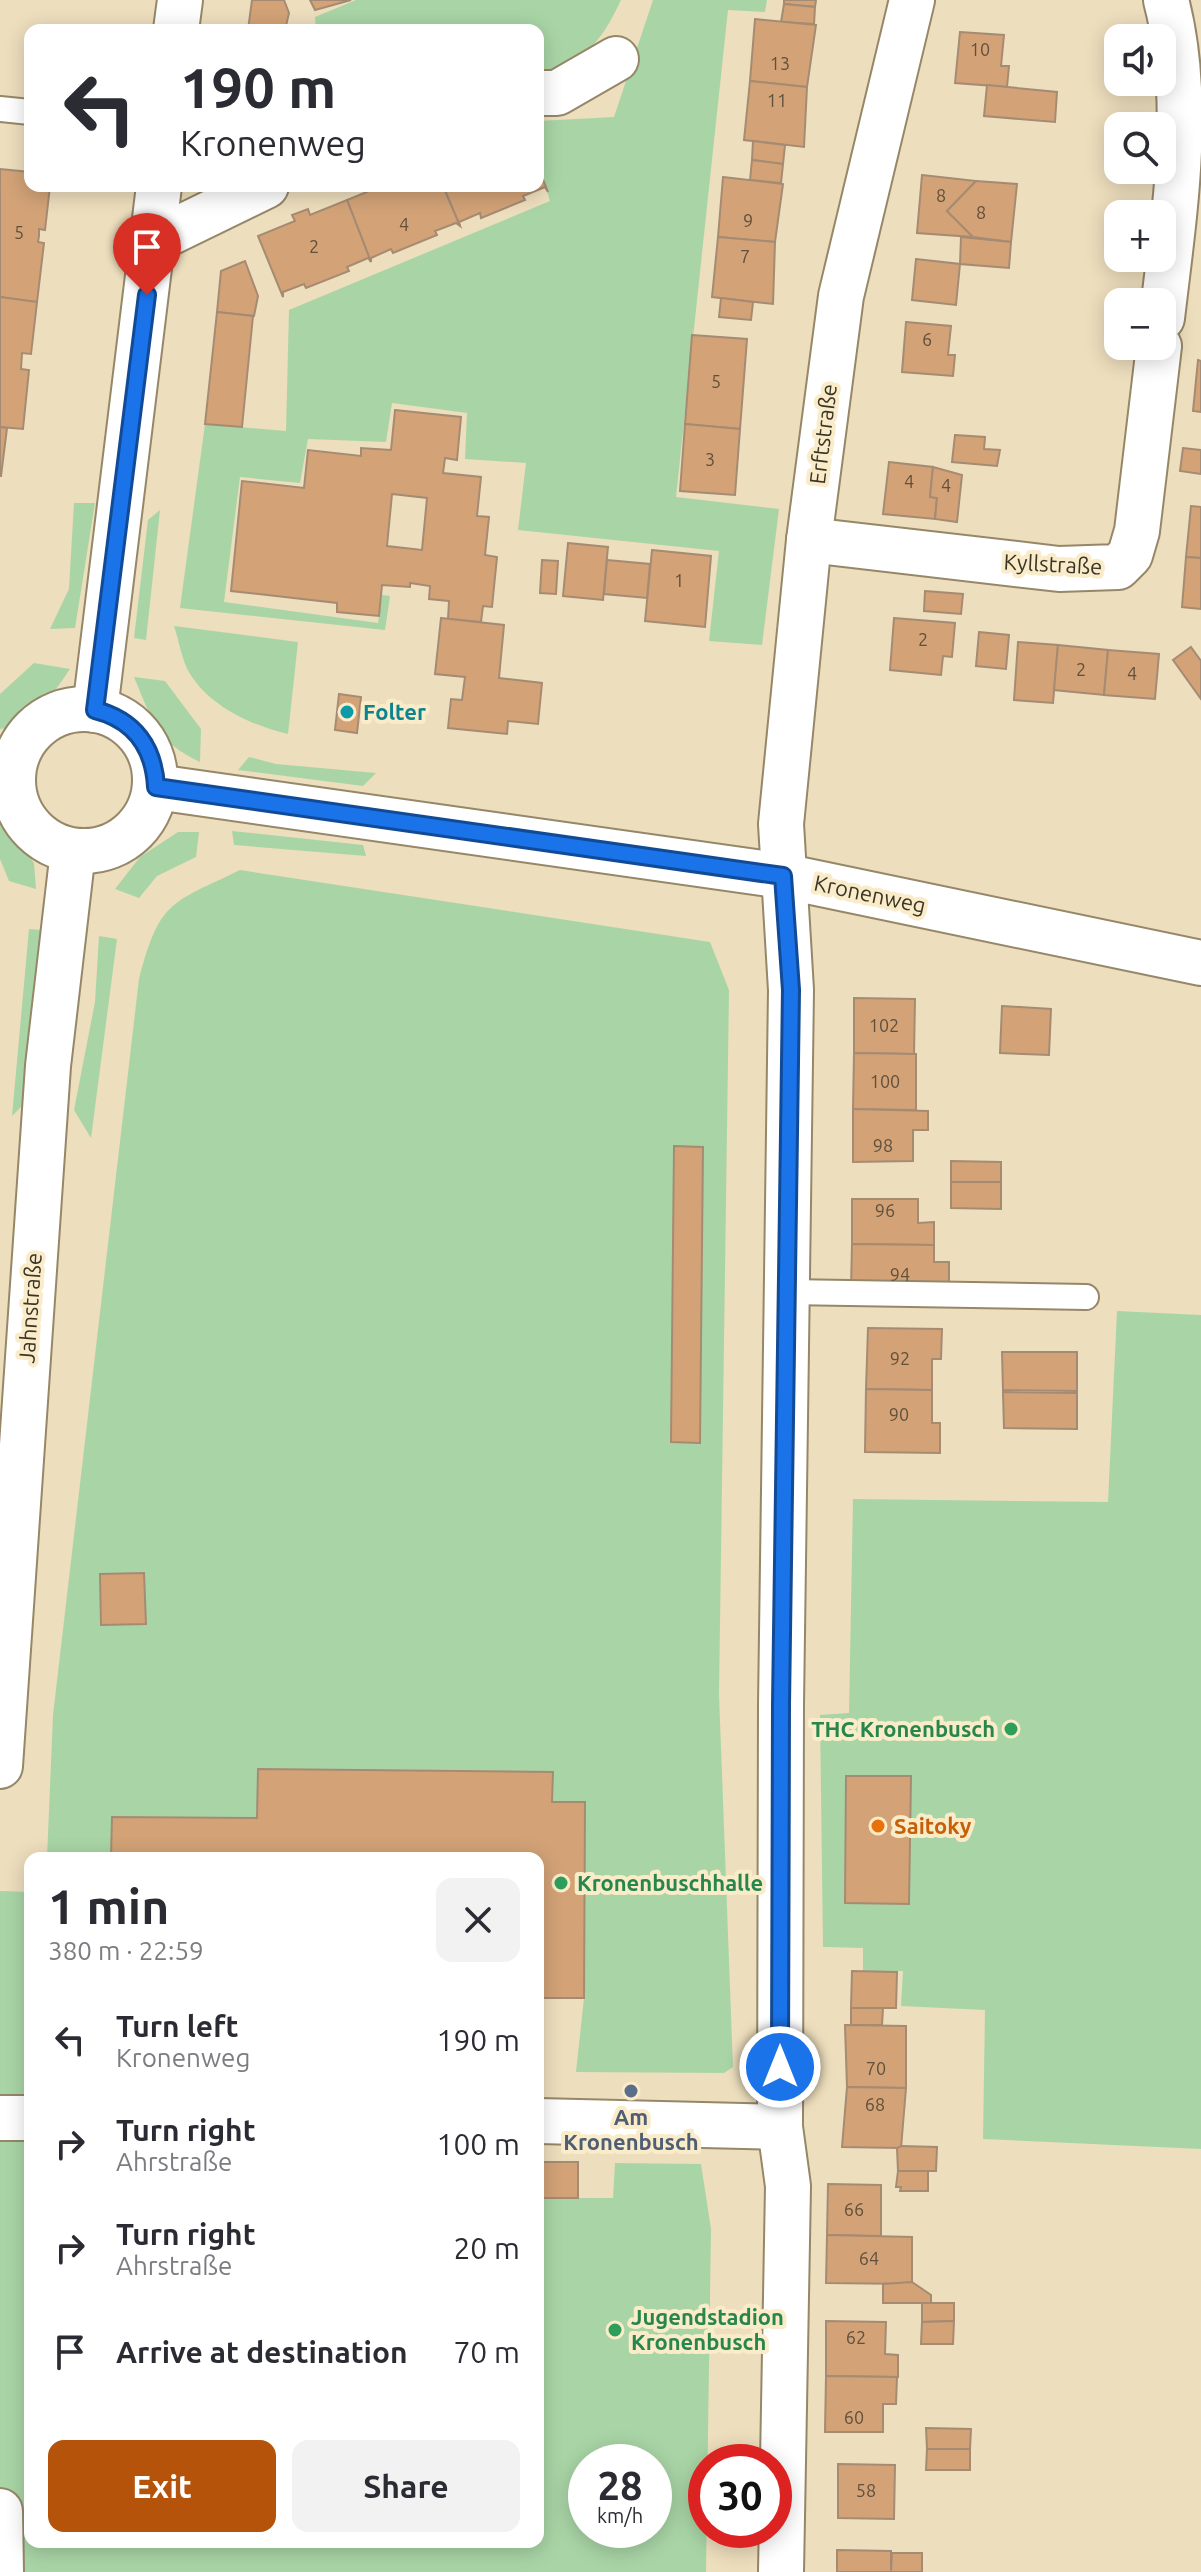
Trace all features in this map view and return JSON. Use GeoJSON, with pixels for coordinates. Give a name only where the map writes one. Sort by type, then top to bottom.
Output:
{"type":"FeatureCollection","features":[{"type":"Feature","properties":{"kind":"street"},"geometry":{"type":"LineString","coordinates":[[177,24],[180,0]]}},
{"type":"Feature","properties":{"kind":"street","name":"Erftstraße"},"geometry":{"type":"LineString","coordinates":[[781,2572],[788,2186],[780,2127],[791,990],[781,824],[809,540],[841,296],[912,0]]}},
{"type":"Feature","properties":{"kind":"street"},"geometry":{"type":"LineString","coordinates":[[1166,0],[1180,92],[1172,233],[1166,288]]}},
{"type":"Feature","properties":{"kind":"street"},"geometry":{"type":"LineString","coordinates":[[544,93],[557,93],[616,59]]}},
{"type":"Feature","properties":{"kind":"street"},"geometry":{"type":"LineString","coordinates":[[95,710],[158,192]]}},
{"type":"Feature","properties":{"kind":"street"},"geometry":{"type":"LineString","coordinates":[[153,241],[254,192]]}},
{"type":"Feature","properties":{"kind":"street","name":"Kyllstraße"},"geometry":{"type":"LineString","coordinates":[[809,540],[1059,569],[1118,567],[1130,555],[1137,531],[1157,360]]}},
{"type":"Feature","properties":{"kind":"street"},"geometry":{"type":"LineString","coordinates":[[95,710],[122,719],[137,732],[149,749],[156,787],[147,815],[128,838],[102,850],[73,851],[49,843],[29,826],[6,778],[22,747],[43,721],[62,712],[95,710]]}},
{"type":"Feature","properties":{"kind":"street","name":"Kronenweg"},"geometry":{"type":"LineString","coordinates":[[156,787],[783,876],[1201,963]]}},
{"type":"Feature","properties":{"kind":"street","name":"Jahnstraße"},"geometry":{"type":"LineString","coordinates":[[0,1766],[48,1066],[73,851]]}},
{"type":"Feature","properties":{"kind":"street"},"geometry":{"type":"LineString","coordinates":[[0,2118],[24,2118]]}},
{"type":"Feature","properties":{"kind":"street"},"geometry":{"type":"LineString","coordinates":[[544,2121],[780,2127]]}},
{"type":"Feature","properties":{"kind":"street"},"geometry":{"type":"LineString","coordinates":[[0,2511],[1,2572]]}},
{"type":"Feature","properties":{"kind":"lane"},"geometry":{"type":"LineString","coordinates":[[0,109],[24,111]]}},
{"type":"Feature","properties":{"kind":"lane"},"geometry":{"type":"LineString","coordinates":[[787,1292],[1086,1297]]}},
{"type":"Feature","properties":{"kind":"green space"},"geometry":{"type":"Polygon","coordinates":[[[356,0],[621,0],[606,29],[589,49],[580,57],[544,73],[544,24],[316,24],[315,17],[356,0]]]}},
{"type":"Feature","properties":{"kind":"green space"},"geometry":{"type":"Polygon","coordinates":[[[653,0],[767,0],[765,12],[728,10],[676,497],[779,509],[762,645],[709,641],[719,551],[518,530],[526,463],[465,459],[467,413],[392,403],[386,442],[308,439],[300,483],[240,477],[224,602],[378,623],[382,595],[390,596],[385,630],[180,608],[205,424],[286,431],[289,310],[550,201],[544,181],[544,121],[614,117],[653,0]]]}},
{"type":"Feature","properties":{"kind":"green space"},"geometry":{"type":"Polygon","coordinates":[[[74,503],[95,503],[75,628],[50,629],[69,589],[74,503]]]}},
{"type":"Feature","properties":{"kind":"green space"},"geometry":{"type":"Polygon","coordinates":[[[160,510],[146,640],[134,638],[148,520],[160,510]]]}},
{"type":"Feature","properties":{"kind":"green space"},"geometry":{"type":"Polygon","coordinates":[[[174,626],[298,642],[288,734],[246,720],[209,696],[187,669],[174,626]]]}},
{"type":"Feature","properties":{"kind":"green space"},"geometry":{"type":"Polygon","coordinates":[[[34,663],[70,669],[32,715],[0,729],[0,694],[34,663]]]}},
{"type":"Feature","properties":{"kind":"green space"},"geometry":{"type":"Polygon","coordinates":[[[134,677],[165,681],[201,729],[200,762],[165,738],[151,718],[134,677]]]}},
{"type":"Feature","properties":{"kind":"green space"},"geometry":{"type":"Polygon","coordinates":[[[249,757],[276,764],[376,773],[363,786],[238,770],[249,757]]]}},
{"type":"Feature","properties":{"kind":"green space"},"geometry":{"type":"Polygon","coordinates":[[[0,816],[34,863],[36,889],[9,881],[0,859],[0,816]]]}},
{"type":"Feature","properties":{"kind":"green space"},"geometry":{"type":"Polygon","coordinates":[[[232,831],[363,845],[366,856],[234,845],[232,831]]]}},
{"type":"Feature","properties":{"kind":"green space"},"geometry":{"type":"Polygon","coordinates":[[[178,832],[199,832],[196,857],[157,876],[139,898],[115,889],[140,857],[178,832]]]}},
{"type":"Feature","properties":{"kind":"green space"},"geometry":{"type":"Polygon","coordinates":[[[240,870],[710,942],[729,990],[719,1694],[733,2067],[724,2073],[576,2072],[584,1998],[585,1803],[552,1802],[552,1772],[258,1769],[257,1818],[112,1817],[111,1852],[47,1852],[53,1715],[139,979],[146,953],[162,919],[171,908],[198,890],[240,870]]]}},
{"type":"Feature","properties":{"kind":"green space"},"geometry":{"type":"Polygon","coordinates":[[[29,929],[42,930],[24,1104],[12,1116],[29,929]]]}},
{"type":"Feature","properties":{"kind":"green space"},"geometry":{"type":"Polygon","coordinates":[[[99,936],[117,939],[91,1138],[74,1110],[95,1002],[99,936]]]}},
{"type":"Feature","properties":{"kind":"green space","name":"THC Kronenbusch"},"geometry":{"type":"Polygon","coordinates":[[[1117,1311],[1201,1315],[1201,2149],[983,2139],[985,2010],[901,2006],[903,1971],[863,1971],[863,1948],[823,1947],[820,1715],[849,1713],[853,1499],[1108,1502],[1117,1311]]]}},
{"type":"Feature","properties":{"kind":"green space","name":"Jugendstadion Kronenbusch"},"geometry":{"type":"Polygon","coordinates":[[[0,1891],[24,1892],[24,2548],[544,2548],[544,2162],[578,2162],[579,2198],[613,2198],[615,2163],[701,2164],[711,2229],[708,2444],[688,2444],[688,2548],[706,2548],[706,2572],[0,2572],[0,1891]]]}},
{"type":"Feature","properties":{"kind":"building"},"geometry":{"type":"Polygon","coordinates":[[[252,0],[284,0],[289,13],[286,24],[249,24],[252,0]]]}},
{"type":"Feature","properties":{"kind":"building"},"geometry":{"type":"Polygon","coordinates":[[[310,0],[351,0],[315,10],[310,0]]]}},
{"type":"Feature","properties":{"kind":"building"},"geometry":{"type":"Polygon","coordinates":[[[784,0],[816,0],[815,7],[784,4],[784,0]]]}},
{"type":"Feature","properties":{"kind":"building"},"geometry":{"type":"Polygon","coordinates":[[[784,4],[815,7],[814,24],[781,22],[784,4]]]}},
{"type":"Feature","properties":{"kind":"building"},"geometry":{"type":"Polygon","coordinates":[[[755,19],[816,25],[807,87],[750,81],[755,19]]]}},
{"type":"Feature","properties":{"kind":"building"},"geometry":{"type":"Polygon","coordinates":[[[960,32],[1004,35],[1001,66],[1009,66],[1007,87],[955,83],[960,32]]]}},
{"type":"Feature","properties":{"kind":"building"},"geometry":{"type":"Polygon","coordinates":[[[750,81],[807,87],[804,147],[744,140],[750,81]]]}},
{"type":"Feature","properties":{"kind":"building"},"geometry":{"type":"Polygon","coordinates":[[[987,85],[1057,92],[1055,122],[984,116],[987,85]]]}},
{"type":"Feature","properties":{"kind":"building"},"geometry":{"type":"Polygon","coordinates":[[[753,141],[785,145],[783,164],[752,160],[753,141]]]}},
{"type":"Feature","properties":{"kind":"building"},"geometry":{"type":"Polygon","coordinates":[[[752,160],[783,164],[781,183],[750,180],[752,160]]]}},
{"type":"Feature","properties":{"kind":"building"},"geometry":{"type":"Polygon","coordinates":[[[0,169],[24,171],[24,192],[49,192],[45,230],[39,229],[38,242],[44,243],[37,302],[0,297],[0,169]]]}},
{"type":"Feature","properties":{"kind":"building"},"geometry":{"type":"Polygon","coordinates":[[[922,175],[976,181],[947,211],[973,237],[917,233],[922,175]]]}},
{"type":"Feature","properties":{"kind":"building"},"geometry":{"type":"Polygon","coordinates":[[[723,177],[783,184],[775,242],[718,237],[723,177]]]}},
{"type":"Feature","properties":{"kind":"building"},"geometry":{"type":"Polygon","coordinates":[[[976,181],[1017,184],[1011,242],[973,237],[947,211],[976,181]]]}},
{"type":"Feature","properties":{"kind":"building"},"geometry":{"type":"Polygon","coordinates":[[[366,192],[446,192],[460,226],[456,223],[435,231],[437,235],[393,253],[391,249],[371,258],[371,262],[347,200],[366,192]]]}},
{"type":"Feature","properties":{"kind":"building"},"geometry":{"type":"Polygon","coordinates":[[[446,192],[533,192],[523,196],[525,200],[481,218],[480,213],[459,222],[460,226],[446,192]]]}},
{"type":"Feature","properties":{"kind":"building"},"geometry":{"type":"Polygon","coordinates":[[[347,200],[371,262],[368,258],[347,267],[349,271],[306,288],[304,284],[283,292],[283,297],[258,236],[295,221],[292,215],[308,209],[310,215],[347,200]]]}},
{"type":"Feature","properties":{"kind":"building"},"geometry":{"type":"Polygon","coordinates":[[[718,237],[775,242],[773,304],[712,297],[718,237]]]}},
{"type":"Feature","properties":{"kind":"building"},"geometry":{"type":"Polygon","coordinates":[[[961,237],[1011,242],[1009,268],[960,264],[961,237]]]}},
{"type":"Feature","properties":{"kind":"building"},"geometry":{"type":"Polygon","coordinates":[[[916,259],[960,264],[956,305],[912,300],[916,259]]]}},
{"type":"Feature","properties":{"kind":"building"},"geometry":{"type":"Polygon","coordinates":[[[245,261],[258,296],[254,316],[217,312],[221,271],[245,261]]]}},
{"type":"Feature","properties":{"kind":"building"},"geometry":{"type":"Polygon","coordinates":[[[0,297],[37,302],[31,354],[22,353],[21,369],[29,370],[23,429],[0,427],[0,297]]]}},
{"type":"Feature","properties":{"kind":"building"},"geometry":{"type":"Polygon","coordinates":[[[721,298],[753,302],[751,320],[719,317],[721,298]]]}},
{"type":"Feature","properties":{"kind":"building"},"geometry":{"type":"Polygon","coordinates":[[[217,312],[253,316],[242,427],[205,424],[217,312]]]}},
{"type":"Feature","properties":{"kind":"building"},"geometry":{"type":"Polygon","coordinates":[[[906,322],[951,326],[948,355],[955,355],[953,376],[902,372],[906,322]]]}},
{"type":"Feature","properties":{"kind":"building"},"geometry":{"type":"Polygon","coordinates":[[[692,335],[747,339],[740,429],[685,424],[692,335]]]}},
{"type":"Feature","properties":{"kind":"building"},"geometry":{"type":"Polygon","coordinates":[[[1198,360],[1201,361],[1201,412],[1193,411],[1198,360]]]}},
{"type":"Feature","properties":{"kind":"building"},"geometry":{"type":"Polygon","coordinates":[[[395,410],[461,417],[457,460],[445,458],[443,473],[481,477],[477,516],[489,517],[485,555],[497,557],[492,607],[483,606],[481,622],[448,619],[449,601],[429,599],[430,586],[410,583],[410,587],[382,585],[379,616],[337,612],[337,603],[231,591],[242,481],[304,488],[308,450],[361,456],[361,448],[391,450],[395,410]],[[392,494],[387,546],[422,550],[427,498],[392,494]]]}},
{"type":"Feature","properties":{"kind":"building"},"geometry":{"type":"Polygon","coordinates":[[[685,424],[740,429],[735,495],[680,491],[685,424]]]}},
{"type":"Feature","properties":{"kind":"building"},"geometry":{"type":"Polygon","coordinates":[[[0,427],[7,428],[1,476],[0,476],[0,427]]]}},
{"type":"Feature","properties":{"kind":"building"},"geometry":{"type":"Polygon","coordinates":[[[955,435],[985,437],[984,449],[1000,450],[997,466],[952,462],[955,435]]]}},
{"type":"Feature","properties":{"kind":"building"},"geometry":{"type":"Polygon","coordinates":[[[1183,448],[1201,450],[1201,474],[1180,471],[1183,448]]]}},
{"type":"Feature","properties":{"kind":"building"},"geometry":{"type":"Polygon","coordinates":[[[889,462],[933,467],[930,497],[937,498],[935,519],[883,514],[889,462]]]}},
{"type":"Feature","properties":{"kind":"building"},"geometry":{"type":"Polygon","coordinates":[[[933,467],[962,475],[957,522],[935,519],[937,498],[930,497],[933,467]]]}},
{"type":"Feature","properties":{"kind":"building"},"geometry":{"type":"Polygon","coordinates":[[[1191,506],[1201,507],[1201,558],[1186,557],[1191,506]]]}},
{"type":"Feature","properties":{"kind":"building"},"geometry":{"type":"Polygon","coordinates":[[[568,543],[608,547],[603,600],[563,596],[568,543]]]}},
{"type":"Feature","properties":{"kind":"building"},"geometry":{"type":"Polygon","coordinates":[[[652,550],[711,556],[705,627],[645,621],[652,550]]]}},
{"type":"Feature","properties":{"kind":"building"},"geometry":{"type":"Polygon","coordinates":[[[1186,557],[1201,558],[1201,609],[1182,607],[1186,557]]]}},
{"type":"Feature","properties":{"kind":"building"},"geometry":{"type":"Polygon","coordinates":[[[542,560],[558,561],[556,594],[540,593],[542,560]]]}},
{"type":"Feature","properties":{"kind":"building"},"geometry":{"type":"Polygon","coordinates":[[[607,560],[650,564],[647,598],[604,594],[607,560]]]}},
{"type":"Feature","properties":{"kind":"building"},"geometry":{"type":"Polygon","coordinates":[[[925,591],[963,594],[961,614],[924,611],[925,591]]]}},
{"type":"Feature","properties":{"kind":"building"},"geometry":{"type":"Polygon","coordinates":[[[441,618],[504,625],[499,678],[542,683],[538,724],[508,721],[507,734],[448,728],[451,699],[462,700],[465,677],[435,674],[441,618]]]}},
{"type":"Feature","properties":{"kind":"building"},"geometry":{"type":"Polygon","coordinates":[[[894,618],[955,623],[952,657],[943,656],[941,675],[890,670],[894,618]]]}},
{"type":"Feature","properties":{"kind":"building"},"geometry":{"type":"Polygon","coordinates":[[[979,632],[1009,635],[1006,669],[976,666],[979,632]]]}},
{"type":"Feature","properties":{"kind":"building"},"geometry":{"type":"Polygon","coordinates":[[[1018,642],[1058,645],[1053,703],[1014,700],[1018,642]]]}},
{"type":"Feature","properties":{"kind":"building"},"geometry":{"type":"Polygon","coordinates":[[[1058,645],[1108,650],[1104,695],[1054,690],[1058,645]]]}},
{"type":"Feature","properties":{"kind":"building"},"geometry":{"type":"Polygon","coordinates":[[[1191,647],[1201,661],[1201,699],[1173,660],[1191,647]]]}},
{"type":"Feature","properties":{"kind":"building"},"geometry":{"type":"Polygon","coordinates":[[[1108,650],[1159,654],[1155,699],[1104,695],[1108,650]]]}},
{"type":"Feature","properties":{"kind":"building"},"geometry":{"type":"Polygon","coordinates":[[[339,694],[361,697],[357,733],[335,730],[339,694]]]}},
{"type":"Feature","properties":{"kind":"building"},"geometry":{"type":"Polygon","coordinates":[[[854,998],[915,999],[914,1054],[854,1053],[854,998]]]}},
{"type":"Feature","properties":{"kind":"building"},"geometry":{"type":"Polygon","coordinates":[[[1002,1006],[1051,1009],[1049,1055],[1000,1053],[1002,1006]]]}},
{"type":"Feature","properties":{"kind":"building"},"geometry":{"type":"Polygon","coordinates":[[[854,1053],[916,1054],[916,1110],[853,1109],[854,1053]]]}},
{"type":"Feature","properties":{"kind":"building"},"geometry":{"type":"Polygon","coordinates":[[[853,1109],[928,1111],[928,1130],[913,1130],[913,1161],[853,1162],[853,1109]]]}},
{"type":"Feature","properties":{"kind":"building"},"geometry":{"type":"Polygon","coordinates":[[[674,1146],[703,1147],[700,1443],[671,1442],[674,1146]]]}},
{"type":"Feature","properties":{"kind":"building"},"geometry":{"type":"Polygon","coordinates":[[[951,1161],[1001,1162],[1001,1182],[951,1182],[951,1161]]]}},
{"type":"Feature","properties":{"kind":"building"},"geometry":{"type":"Polygon","coordinates":[[[951,1182],[1001,1182],[1001,1209],[951,1208],[951,1182]]]}},
{"type":"Feature","properties":{"kind":"building"},"geometry":{"type":"Polygon","coordinates":[[[852,1199],[918,1199],[918,1223],[934,1222],[934,1245],[852,1244],[852,1199]]]}},
{"type":"Feature","properties":{"kind":"building"},"geometry":{"type":"Polygon","coordinates":[[[852,1244],[934,1245],[934,1262],[949,1262],[949,1287],[851,1289],[852,1244]]]}},
{"type":"Feature","properties":{"kind":"building"},"geometry":{"type":"Polygon","coordinates":[[[868,1328],[942,1329],[941,1359],[932,1359],[932,1390],[866,1389],[868,1328]]]}},
{"type":"Feature","properties":{"kind":"building"},"geometry":{"type":"Polygon","coordinates":[[[1002,1352],[1077,1352],[1077,1391],[1003,1390],[1002,1352]]]}},
{"type":"Feature","properties":{"kind":"building"},"geometry":{"type":"Polygon","coordinates":[[[866,1389],[932,1390],[932,1423],[940,1423],[940,1453],[865,1452],[866,1389]]]}},
{"type":"Feature","properties":{"kind":"building"},"geometry":{"type":"Polygon","coordinates":[[[1003,1392],[1077,1393],[1077,1429],[1004,1428],[1003,1392]]]}},
{"type":"Feature","properties":{"kind":"building"},"geometry":{"type":"Polygon","coordinates":[[[144,1573],[146,1624],[101,1625],[100,1574],[144,1573]]]}},
{"type":"Feature","properties":{"kind":"building","name":"Kronenbuschhalle"},"geometry":{"type":"Polygon","coordinates":[[[258,1769],[553,1772],[552,1802],[585,1802],[584,1998],[544,1998],[544,1852],[111,1852],[112,1817],[257,1818],[258,1769]]]}},
{"type":"Feature","properties":{"kind":"building","name":"Saitoky"},"geometry":{"type":"Polygon","coordinates":[[[846,1776],[911,1776],[909,1904],[845,1903],[846,1776]]]}},
{"type":"Feature","properties":{"kind":"building"},"geometry":{"type":"Polygon","coordinates":[[[852,1971],[897,1972],[896,2008],[851,2008],[852,1971]]]}},
{"type":"Feature","properties":{"kind":"building"},"geometry":{"type":"Polygon","coordinates":[[[851,2008],[883,2008],[882,2025],[851,2025],[851,2008]]]}},
{"type":"Feature","properties":{"kind":"building"},"geometry":{"type":"Polygon","coordinates":[[[845,2025],[906,2026],[906,2088],[847,2087],[845,2025]]]}},
{"type":"Feature","properties":{"kind":"building"},"geometry":{"type":"Polygon","coordinates":[[[847,2087],[906,2088],[901,2148],[842,2147],[847,2087]]]}},
{"type":"Feature","properties":{"kind":"building"},"geometry":{"type":"Polygon","coordinates":[[[937,2147],[936,2171],[898,2171],[897,2148],[937,2147]]]}},
{"type":"Feature","properties":{"kind":"building"},"geometry":{"type":"Polygon","coordinates":[[[544,2162],[578,2162],[578,2198],[544,2198],[544,2162]]]}},
{"type":"Feature","properties":{"kind":"building"},"geometry":{"type":"Polygon","coordinates":[[[898,2171],[928,2171],[928,2191],[900,2191],[901,2187],[896,2187],[898,2171]]]}},
{"type":"Feature","properties":{"kind":"building"},"geometry":{"type":"Polygon","coordinates":[[[828,2184],[881,2185],[881,2236],[827,2235],[828,2184]]]}},
{"type":"Feature","properties":{"kind":"building"},"geometry":{"type":"Polygon","coordinates":[[[827,2235],[912,2237],[912,2284],[826,2283],[827,2235]]]}},
{"type":"Feature","properties":{"kind":"building"},"geometry":{"type":"Polygon","coordinates":[[[912,2282],[931,2295],[931,2303],[883,2303],[883,2284],[912,2282]]]}},
{"type":"Feature","properties":{"kind":"building"},"geometry":{"type":"Polygon","coordinates":[[[922,2303],[954,2303],[954,2321],[922,2322],[922,2303]]]}},
{"type":"Feature","properties":{"kind":"building"},"geometry":{"type":"Polygon","coordinates":[[[826,2321],[886,2322],[885,2354],[898,2355],[898,2377],[826,2376],[826,2321]]]}},
{"type":"Feature","properties":{"kind":"building"},"geometry":{"type":"Polygon","coordinates":[[[954,2321],[953,2344],[921,2344],[922,2322],[954,2321]]]}},
{"type":"Feature","properties":{"kind":"building"},"geometry":{"type":"Polygon","coordinates":[[[826,2376],[897,2377],[896,2404],[883,2404],[883,2432],[825,2432],[826,2376]]]}},
{"type":"Feature","properties":{"kind":"building"},"geometry":{"type":"Polygon","coordinates":[[[926,2428],[971,2429],[970,2449],[927,2449],[926,2428]]]}},
{"type":"Feature","properties":{"kind":"building"},"geometry":{"type":"Polygon","coordinates":[[[927,2449],[970,2449],[970,2470],[926,2470],[927,2449]]]}},
{"type":"Feature","properties":{"kind":"building"},"geometry":{"type":"Polygon","coordinates":[[[838,2464],[895,2465],[894,2519],[838,2518],[838,2464]]]}},
{"type":"Feature","properties":{"kind":"building"},"geometry":{"type":"Polygon","coordinates":[[[837,2550],[891,2551],[891,2572],[837,2572],[837,2550]]]}},
{"type":"Feature","properties":{"kind":"building"},"geometry":{"type":"Polygon","coordinates":[[[892,2553],[922,2553],[922,2572],[891,2572],[892,2553]]]}},
{"type":"Feature","properties":{"kind":"place","name":"Folter"},"geometry":{"type":"Point","coordinates":[347,712]}},
{"type":"Feature","properties":{"kind":"place","name":"THC Kronenbusch"},"geometry":{"type":"Point","coordinates":[1011,1729]}},
{"type":"Feature","properties":{"kind":"place","name":"Saitoky"},"geometry":{"type":"Point","coordinates":[878,1826]}},
{"type":"Feature","properties":{"kind":"place","name":"Kronenbuschhalle"},"geometry":{"type":"Point","coordinates":[561,1883]}},
{"type":"Feature","properties":{"kind":"place","name":"Am Kronenbusch"},"geometry":{"type":"Point","coordinates":[631,2091]}},
{"type":"Feature","properties":{"kind":"place","name":"Jugendstadion Kronenbusch"},"geometry":{"type":"Point","coordinates":[615,2330]}},
{"type":"Feature","properties":{"kind":"route"},"geometry":{"type":"LineString","coordinates":[[147,295],[95,710],[122,719],[137,732],[149,749],[155,768],[156,787],[783,876],[791,990],[781,1705],[780,2067]]}}]}
